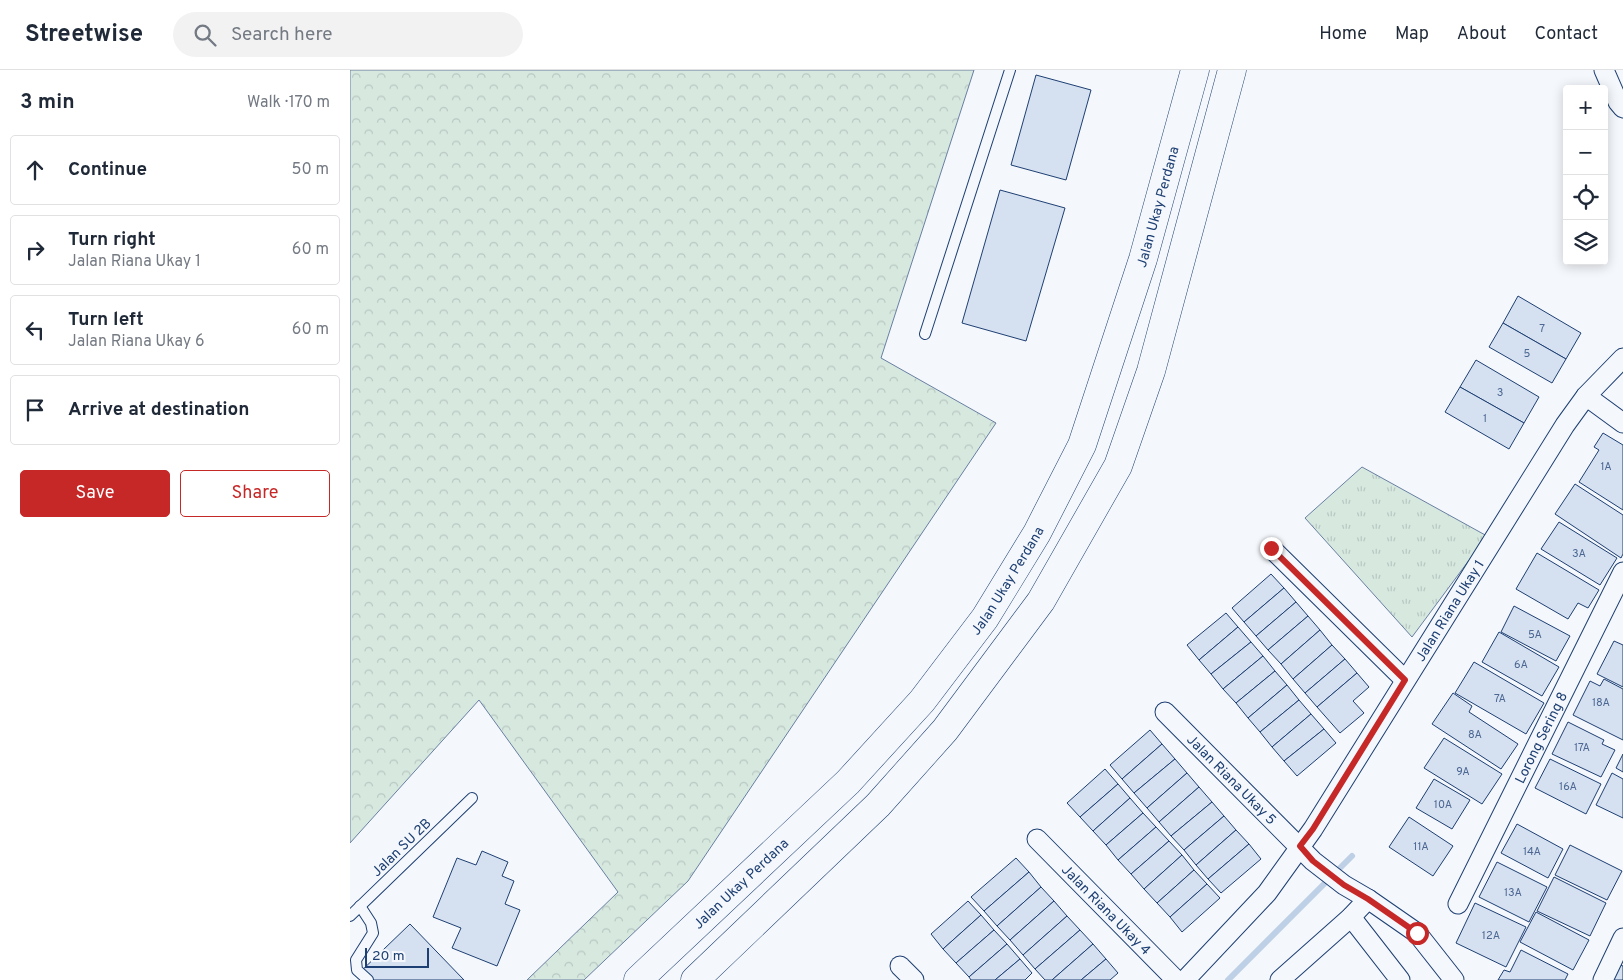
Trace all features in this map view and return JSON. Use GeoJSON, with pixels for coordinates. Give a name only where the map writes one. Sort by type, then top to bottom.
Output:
{"type":"FeatureCollection","features":[{"type":"Feature","properties":{"kind":"street","name":"Jalan Ukay Perdana"},"geometry":{"type":"LineString","coordinates":[[638,980],[848,782],[922,700],[985,618],[1038,533],[1082,445],[1143,259],[1195,70]]}},
{"type":"Feature","properties":{"kind":"street"},"geometry":{"type":"LineString","coordinates":[[695,980],[878,806],[945,730],[1041,601],[1118,466],[1151,370],[1232,70]]}},
{"type":"Feature","properties":{"kind":"street"},"geometry":{"type":"LineString","coordinates":[[1604,70],[1618,102],[1623,108]]}},
{"type":"Feature","properties":{"kind":"street","name":"Jalan Riana Ukay 1"},"geometry":{"type":"LineString","coordinates":[[1185,980],[1266,893],[1313,829],[1565,425],[1586,396],[1623,358]]}},
{"type":"Feature","properties":{"kind":"street"},"geometry":{"type":"LineString","coordinates":[[1586,396],[1623,423]]}},
{"type":"Feature","properties":{"kind":"street"},"geometry":{"type":"LineString","coordinates":[[1271,548],[1405,680]]}},
{"type":"Feature","properties":{"kind":"street","name":"Lorong Sering 8"},"geometry":{"type":"LineString","coordinates":[[1458,904],[1623,572]]}},
{"type":"Feature","properties":{"kind":"street","name":"Jalan Riana Ukay 5"},"geometry":{"type":"LineString","coordinates":[[1165,712],[1313,861],[1344,885],[1417,933],[1454,980]]}},
{"type":"Feature","properties":{"kind":"street","name":"Jalan Riana Ukay 4"},"geometry":{"type":"LineString","coordinates":[[1038,839],[1176,980]]}},
{"type":"Feature","properties":{"kind":"street"},"geometry":{"type":"LineString","coordinates":[[1280,980],[1351,917],[1368,899]]}},
{"type":"Feature","properties":{"kind":"street"},"geometry":{"type":"LineString","coordinates":[[1351,917],[1400,980]]}},
{"type":"Feature","properties":{"kind":"street"},"geometry":{"type":"LineString","coordinates":[[1603,980],[1623,938]]}},
{"type":"Feature","properties":{"kind":"street"},"geometry":{"type":"LineString","coordinates":[[900,966],[914,980]]}},
{"type":"Feature","properties":{"kind":"lane"},"geometry":{"type":"LineString","coordinates":[[924,334],[1010,70]]}},
{"type":"Feature","properties":{"kind":"lane","name":"Jalan SU 2B"},"geometry":{"type":"LineString","coordinates":[[350,916],[472,798]]}},
{"type":"Feature","properties":{"kind":"lane"},"geometry":{"type":"LineString","coordinates":[[360,906],[371,923],[373,933],[356,960],[357,970],[368,980]]}},
{"type":"Feature","properties":{"kind":"green space"},"geometry":{"type":"Polygon","coordinates":[[[350,70],[974,70],[881,358],[996,423],[688,881],[584,980],[527,980],[618,892],[479,700],[350,843],[350,70]]]}},
{"type":"Feature","properties":{"kind":"green space"},"geometry":{"type":"Polygon","coordinates":[[[1362,467],[1487,536],[1412,637],[1305,518],[1362,467]]]}},
{"type":"Feature","properties":{"kind":"building"},"geometry":{"type":"Polygon","coordinates":[[[1036,75],[1091,90],[1066,180],[1011,165],[1036,75]]]}},
{"type":"Feature","properties":{"kind":"building"},"geometry":{"type":"Polygon","coordinates":[[[1000,190],[1065,208],[1026,341],[962,323],[1000,190]]]}},
{"type":"Feature","properties":{"kind":"building"},"geometry":{"type":"Polygon","coordinates":[[[1518,296],[1581,333],[1566,359],[1503,323],[1518,296]]]}},
{"type":"Feature","properties":{"kind":"building"},"geometry":{"type":"Polygon","coordinates":[[[1503,323],[1566,359],[1552,383],[1489,347],[1503,323]]]}},
{"type":"Feature","properties":{"kind":"building"},"geometry":{"type":"Polygon","coordinates":[[[1476,360],[1539,397],[1524,423],[1460,387],[1476,360]]]}},
{"type":"Feature","properties":{"kind":"building"},"geometry":{"type":"Polygon","coordinates":[[[1460,387],[1524,423],[1509,449],[1445,412],[1460,387]]]}},
{"type":"Feature","properties":{"kind":"building"},"geometry":{"type":"Polygon","coordinates":[[[1603,433],[1623,445],[1623,510],[1579,482],[1599,450],[1594,447],[1603,433]]]}},
{"type":"Feature","properties":{"kind":"building"},"geometry":{"type":"Polygon","coordinates":[[[1575,484],[1623,515],[1623,554],[1621,558],[1555,514],[1575,484]]]}},
{"type":"Feature","properties":{"kind":"building"},"geometry":{"type":"Polygon","coordinates":[[[1559,522],[1617,558],[1600,585],[1541,549],[1559,522]]]}},
{"type":"Feature","properties":{"kind":"building"},"geometry":{"type":"Polygon","coordinates":[[[1537,553],[1599,590],[1588,608],[1578,603],[1568,619],[1516,589],[1537,553]]]}},
{"type":"Feature","properties":{"kind":"building"},"geometry":{"type":"Polygon","coordinates":[[[1271,574],[1284,588],[1244,622],[1232,608],[1271,574]]]}},
{"type":"Feature","properties":{"kind":"building"},"geometry":{"type":"Polygon","coordinates":[[[1284,588],[1296,602],[1256,636],[1244,622],[1284,588]]]}},
{"type":"Feature","properties":{"kind":"building"},"geometry":{"type":"Polygon","coordinates":[[[1296,602],[1308,616],[1268,650],[1256,636],[1296,602]]]}},
{"type":"Feature","properties":{"kind":"building"},"geometry":{"type":"Polygon","coordinates":[[[1514,606],[1570,636],[1556,661],[1501,632],[1514,606]]]}},
{"type":"Feature","properties":{"kind":"building"},"geometry":{"type":"Polygon","coordinates":[[[1226,613],[1238,627],[1199,660],[1187,645],[1226,613]]]}},
{"type":"Feature","properties":{"kind":"building"},"geometry":{"type":"Polygon","coordinates":[[[1308,616],[1320,630],[1281,664],[1268,650],[1308,616]]]}},
{"type":"Feature","properties":{"kind":"building"},"geometry":{"type":"Polygon","coordinates":[[[1238,627],[1251,642],[1211,674],[1199,660],[1238,627]]]}},
{"type":"Feature","properties":{"kind":"building"},"geometry":{"type":"Polygon","coordinates":[[[1320,630],[1332,645],[1293,679],[1281,664],[1320,630]]]}},
{"type":"Feature","properties":{"kind":"building"},"geometry":{"type":"Polygon","coordinates":[[[1499,632],[1559,667],[1542,696],[1482,662],[1499,632]]]}},
{"type":"Feature","properties":{"kind":"building"},"geometry":{"type":"Polygon","coordinates":[[[1614,641],[1623,645],[1623,687],[1597,674],[1614,641]]]}},
{"type":"Feature","properties":{"kind":"building"},"geometry":{"type":"Polygon","coordinates":[[[1251,642],[1263,656],[1223,689],[1211,674],[1251,642]]]}},
{"type":"Feature","properties":{"kind":"building"},"geometry":{"type":"Polygon","coordinates":[[[1332,645],[1345,659],[1305,693],[1293,679],[1332,645]]]}},
{"type":"Feature","properties":{"kind":"building"},"geometry":{"type":"Polygon","coordinates":[[[1263,656],[1275,671],[1236,703],[1223,689],[1263,656]]]}},
{"type":"Feature","properties":{"kind":"building"},"geometry":{"type":"Polygon","coordinates":[[[1345,659],[1357,673],[1317,707],[1305,693],[1345,659]]]}},
{"type":"Feature","properties":{"kind":"building"},"geometry":{"type":"Polygon","coordinates":[[[1474,662],[1544,703],[1526,734],[1455,693],[1474,662]]]}},
{"type":"Feature","properties":{"kind":"building"},"geometry":{"type":"Polygon","coordinates":[[[1275,671],[1287,685],[1248,718],[1236,703],[1275,671]]]}},
{"type":"Feature","properties":{"kind":"building"},"geometry":{"type":"Polygon","coordinates":[[[1357,673],[1369,687],[1353,701],[1364,713],[1340,733],[1317,707],[1357,673]]]}},
{"type":"Feature","properties":{"kind":"building"},"geometry":{"type":"Polygon","coordinates":[[[1604,679],[1623,689],[1623,740],[1573,715],[1590,681],[1600,686],[1604,679]]]}},
{"type":"Feature","properties":{"kind":"building"},"geometry":{"type":"Polygon","coordinates":[[[1287,685],[1299,700],[1260,732],[1248,718],[1287,685]]]}},
{"type":"Feature","properties":{"kind":"building"},"geometry":{"type":"Polygon","coordinates":[[[1453,693],[1472,706],[1469,712],[1518,744],[1501,769],[1432,724],[1453,693]]]}},
{"type":"Feature","properties":{"kind":"building"},"geometry":{"type":"Polygon","coordinates":[[[1299,700],[1311,714],[1272,747],[1260,732],[1299,700]]]}},
{"type":"Feature","properties":{"kind":"building"},"geometry":{"type":"Polygon","coordinates":[[[1311,714],[1324,729],[1284,761],[1272,747],[1311,714]]]}},
{"type":"Feature","properties":{"kind":"building"},"geometry":{"type":"Polygon","coordinates":[[[1568,722],[1604,740],[1602,744],[1615,750],[1601,777],[1552,754],[1568,722]]]}},
{"type":"Feature","properties":{"kind":"building"},"geometry":{"type":"Polygon","coordinates":[[[1324,729],[1336,743],[1297,776],[1284,761],[1324,729]]]}},
{"type":"Feature","properties":{"kind":"building"},"geometry":{"type":"Polygon","coordinates":[[[1150,730],[1162,744],[1122,779],[1110,765],[1150,730]]]}},
{"type":"Feature","properties":{"kind":"building"},"geometry":{"type":"Polygon","coordinates":[[[1444,738],[1502,774],[1482,804],[1424,768],[1444,738]]]}},
{"type":"Feature","properties":{"kind":"building"},"geometry":{"type":"Polygon","coordinates":[[[1162,744],[1175,759],[1134,793],[1122,779],[1162,744]]]}},
{"type":"Feature","properties":{"kind":"building"},"geometry":{"type":"Polygon","coordinates":[[[1623,754],[1623,772],[1616,768],[1623,754]]]}},
{"type":"Feature","properties":{"kind":"building"},"geometry":{"type":"Polygon","coordinates":[[[1175,759],[1187,773],[1147,808],[1134,793],[1175,759]]]}},
{"type":"Feature","properties":{"kind":"building"},"geometry":{"type":"Polygon","coordinates":[[[1550,759],[1601,784],[1586,814],[1535,788],[1550,759]]]}},
{"type":"Feature","properties":{"kind":"building"},"geometry":{"type":"Polygon","coordinates":[[[1105,769],[1118,784],[1080,817],[1067,803],[1105,769]]]}},
{"type":"Feature","properties":{"kind":"building"},"geometry":{"type":"Polygon","coordinates":[[[1187,773],[1199,787],[1159,822],[1147,808],[1187,773]]]}},
{"type":"Feature","properties":{"kind":"building"},"geometry":{"type":"Polygon","coordinates":[[[1612,773],[1623,779],[1623,818],[1596,805],[1612,773]]]}},
{"type":"Feature","properties":{"kind":"building"},"geometry":{"type":"Polygon","coordinates":[[[1434,779],[1470,800],[1452,829],[1416,808],[1434,779]]]}},
{"type":"Feature","properties":{"kind":"building"},"geometry":{"type":"Polygon","coordinates":[[[1118,784],[1130,798],[1093,831],[1080,817],[1118,784]]]}},
{"type":"Feature","properties":{"kind":"building"},"geometry":{"type":"Polygon","coordinates":[[[1199,787],[1212,802],[1171,836],[1159,822],[1199,787]]]}},
{"type":"Feature","properties":{"kind":"building"},"geometry":{"type":"Polygon","coordinates":[[[1130,798],[1143,813],[1106,845],[1093,831],[1130,798]]]}},
{"type":"Feature","properties":{"kind":"building"},"geometry":{"type":"Polygon","coordinates":[[[1212,802],[1224,816],[1184,850],[1171,836],[1212,802]]]}},
{"type":"Feature","properties":{"kind":"building"},"geometry":{"type":"Polygon","coordinates":[[[1143,813],[1156,827],[1118,860],[1106,845],[1143,813]]]}},
{"type":"Feature","properties":{"kind":"building"},"geometry":{"type":"Polygon","coordinates":[[[1224,816],[1236,830],[1196,865],[1184,850],[1224,816]]]}},
{"type":"Feature","properties":{"kind":"building"},"geometry":{"type":"Polygon","coordinates":[[[1409,817],[1453,846],[1433,876],[1389,847],[1409,817]]]}},
{"type":"Feature","properties":{"kind":"building"},"geometry":{"type":"Polygon","coordinates":[[[1517,824],[1563,849],[1548,878],[1501,853],[1517,824]]]}},
{"type":"Feature","properties":{"kind":"building"},"geometry":{"type":"Polygon","coordinates":[[[1156,827],[1169,841],[1131,874],[1118,860],[1156,827]]]}},
{"type":"Feature","properties":{"kind":"building"},"geometry":{"type":"Polygon","coordinates":[[[1236,830],[1249,844],[1208,879],[1196,865],[1236,830]]]}},
{"type":"Feature","properties":{"kind":"building"},"geometry":{"type":"Polygon","coordinates":[[[1169,841],[1182,855],[1144,889],[1131,874],[1169,841]]]}},
{"type":"Feature","properties":{"kind":"building"},"geometry":{"type":"Polygon","coordinates":[[[1249,844],[1261,859],[1221,893],[1208,879],[1249,844]]]}},
{"type":"Feature","properties":{"kind":"building"},"geometry":{"type":"Polygon","coordinates":[[[1570,845],[1622,871],[1607,900],[1555,875],[1570,845]]]}},
{"type":"Feature","properties":{"kind":"building"},"geometry":{"type":"Polygon","coordinates":[[[482,851],[508,862],[502,876],[514,881],[505,904],[520,910],[497,966],[452,948],[461,928],[433,917],[457,858],[476,865],[482,851]]]}},
{"type":"Feature","properties":{"kind":"building"},"geometry":{"type":"Polygon","coordinates":[[[1182,855],[1194,870],[1157,903],[1144,889],[1182,855]]]}},
{"type":"Feature","properties":{"kind":"building"},"geometry":{"type":"Polygon","coordinates":[[[1016,858],[1029,872],[984,911],[971,897],[1016,858]]]}},
{"type":"Feature","properties":{"kind":"building"},"geometry":{"type":"Polygon","coordinates":[[[1497,862],[1547,887],[1529,922],[1479,897],[1497,862]]]}},
{"type":"Feature","properties":{"kind":"building"},"geometry":{"type":"Polygon","coordinates":[[[1194,870],[1207,884],[1170,917],[1157,903],[1194,870]]]}},
{"type":"Feature","properties":{"kind":"building"},"geometry":{"type":"Polygon","coordinates":[[[1029,872],[1041,887],[997,926],[984,911],[1029,872]]]}},
{"type":"Feature","properties":{"kind":"building"},"geometry":{"type":"Polygon","coordinates":[[[1554,877],[1606,903],[1590,936],[1537,911],[1554,877]]]}},
{"type":"Feature","properties":{"kind":"building"},"geometry":{"type":"Polygon","coordinates":[[[1207,884],[1220,898],[1182,932],[1170,917],[1207,884]]]}},
{"type":"Feature","properties":{"kind":"building"},"geometry":{"type":"Polygon","coordinates":[[[1041,887],[1054,901],[1010,940],[997,926],[1041,887]]]}},
{"type":"Feature","properties":{"kind":"building"},"geometry":{"type":"Polygon","coordinates":[[[968,901],[981,915],[943,949],[931,934],[968,901]]]}},
{"type":"Feature","properties":{"kind":"building"},"geometry":{"type":"Polygon","coordinates":[[[1054,901],[1067,916],[1023,955],[1010,940],[1054,901]]]}},
{"type":"Feature","properties":{"kind":"building"},"geometry":{"type":"Polygon","coordinates":[[[1475,903],[1526,927],[1506,967],[1456,943],[1475,903]]]}},
{"type":"Feature","properties":{"kind":"building"},"geometry":{"type":"Polygon","coordinates":[[[1536,912],[1589,940],[1573,970],[1520,942],[1536,912]]]}},
{"type":"Feature","properties":{"kind":"building"},"geometry":{"type":"Polygon","coordinates":[[[981,915],[994,930],[956,963],[943,949],[981,915]]]}},
{"type":"Feature","properties":{"kind":"building"},"geometry":{"type":"Polygon","coordinates":[[[1067,916],[1080,930],[1035,969],[1023,955],[1067,916]]]}},
{"type":"Feature","properties":{"kind":"building"},"geometry":{"type":"Polygon","coordinates":[[[410,924],[464,980],[361,980],[356,976],[410,924]]]}},
{"type":"Feature","properties":{"kind":"building"},"geometry":{"type":"Polygon","coordinates":[[[994,930],[1007,944],[969,977],[956,963],[994,930]]]}},
{"type":"Feature","properties":{"kind":"building"},"geometry":{"type":"Polygon","coordinates":[[[1080,930],[1093,944],[1052,980],[1045,980],[1035,969],[1080,930]]]}},
{"type":"Feature","properties":{"kind":"building"},"geometry":{"type":"Polygon","coordinates":[[[1007,944],[1020,959],[995,980],[971,980],[969,977],[1007,944]]]}},
{"type":"Feature","properties":{"kind":"building"},"geometry":{"type":"Polygon","coordinates":[[[1093,944],[1106,959],[1081,980],[1052,980],[1093,944]]]}},
{"type":"Feature","properties":{"kind":"building"},"geometry":{"type":"Polygon","coordinates":[[[1521,950],[1568,974],[1565,980],[1498,980],[1504,970],[1510,972],[1521,950]]]}},
{"type":"Feature","properties":{"kind":"building"},"geometry":{"type":"Polygon","coordinates":[[[1020,959],[1032,973],[1025,980],[995,980],[1020,959]]]}},
{"type":"Feature","properties":{"kind":"building"},"geometry":{"type":"Polygon","coordinates":[[[1106,959],[1118,973],[1110,980],[1081,980],[1106,959]]]}},
{"type":"Feature","properties":{"kind":"building"},"geometry":{"type":"Polygon","coordinates":[[[1620,965],[1623,966],[1623,980],[1613,980],[1620,965]]]}},
{"type":"Feature","properties":{"kind":"waterway"},"geometry":{"type":"LineString","coordinates":[[1228,980],[1352,856]]}},
{"type":"Feature","properties":{"kind":"route"},"geometry":{"type":"LineString","coordinates":[[1271,548],[1405,680],[1313,829],[1300,846],[1313,861],[1344,885],[1417,933]]}}]}
